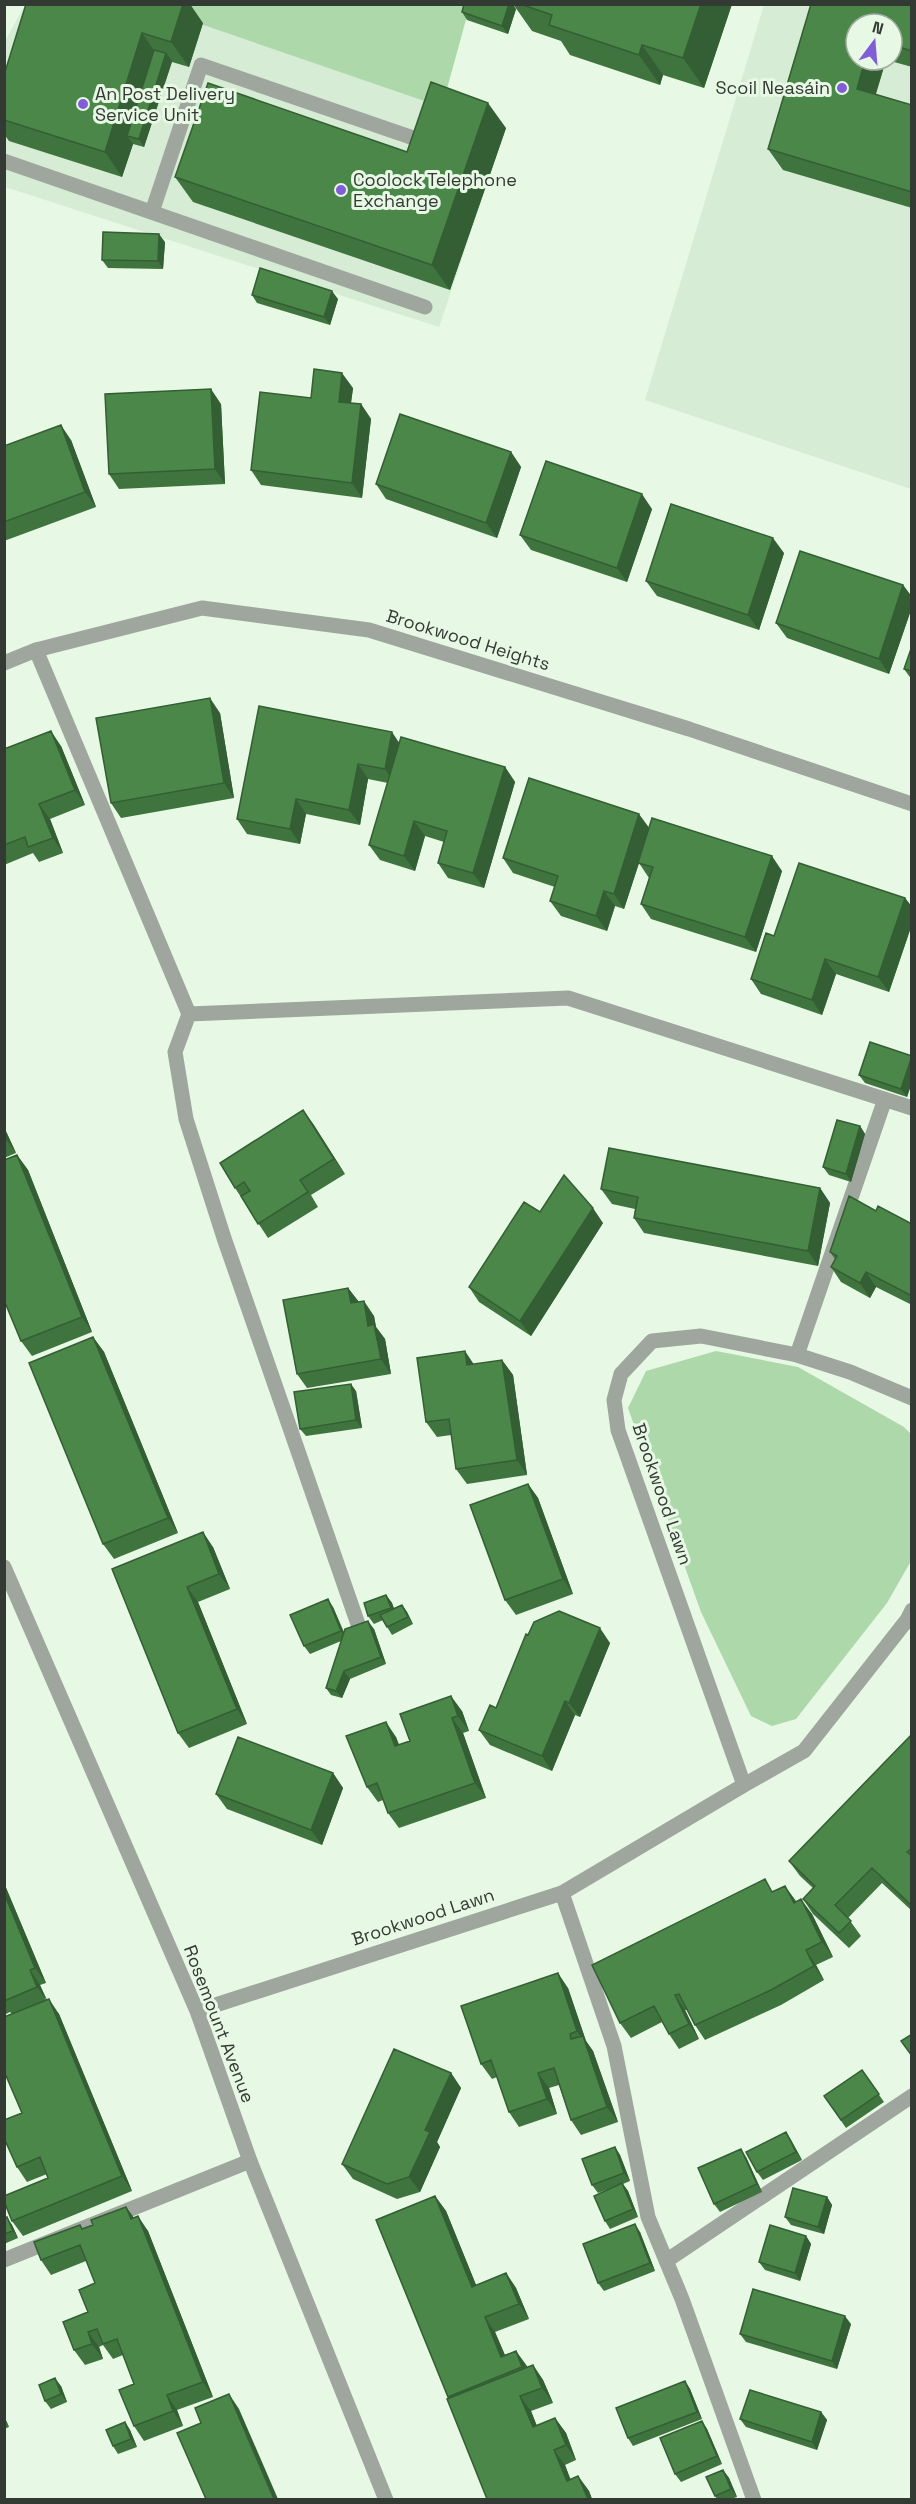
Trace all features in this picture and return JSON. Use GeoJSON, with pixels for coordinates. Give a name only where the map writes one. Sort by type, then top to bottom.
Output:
{"type":"FeatureCollection","features":[{"type":"Feature","properties":{"kind":"street"},"geometry":{"type":"LineString","coordinates":[[152,212],[201,65],[425,142]]}},
{"type":"Feature","properties":{"kind":"street"},"geometry":{"type":"LineString","coordinates":[[4,161],[425,307]]}},
{"type":"Feature","properties":{"kind":"street","name":"Brookwood Heights"},"geometry":{"type":"LineString","coordinates":[[4,663],[36,650],[202,608],[369,630],[688,729],[912,804]]}},
{"type":"Feature","properties":{"kind":"street"},"geometry":{"type":"LineString","coordinates":[[36,650],[189,1014],[175,1052],[186,1119],[224,1238],[359,1627]]}},
{"type":"Feature","properties":{"kind":"street"},"geometry":{"type":"LineString","coordinates":[[189,1014],[568,998],[912,1108]]}},
{"type":"Feature","properties":{"kind":"street"},"geometry":{"type":"LineString","coordinates":[[797,1355],[885,1099]]}},
{"type":"Feature","properties":{"kind":"street","name":"Brookwood Lawn"},"geometry":{"type":"LineString","coordinates":[[744,1785],[618,1430],[614,1400],[621,1374],[652,1341],[701,1335],[797,1355],[850,1372],[912,1398]]}},
{"type":"Feature","properties":{"kind":"street","name":"Rosemount Avenue"},"geometry":{"type":"LineString","coordinates":[[4,1567],[197,2011],[250,2161],[386,2499]]}},
{"type":"Feature","properties":{"kind":"street","name":"Brookwood Lawn"},"geometry":{"type":"LineString","coordinates":[[197,2011],[562,1893],[804,1751],[907,1620],[912,1610]]}},
{"type":"Feature","properties":{"kind":"street"},"geometry":{"type":"LineString","coordinates":[[562,1893],[614,2046],[648,2217],[754,2499]]}},
{"type":"Feature","properties":{"kind":"street"},"geometry":{"type":"LineString","coordinates":[[666,2261],[912,2096]]}},
{"type":"Feature","properties":{"kind":"street"},"geometry":{"type":"LineString","coordinates":[[4,2260],[250,2161]]}},
{"type":"Feature","properties":{"kind":"shaded area"},"geometry":{"type":"Polygon","coordinates":[[[25,5],[145,5],[506,128],[439,327],[5,187],[4,43],[25,5]]]}},
{"type":"Feature","properties":{"kind":"shaded area"},"geometry":{"type":"Polygon","coordinates":[[[764,5],[911,5],[911,489],[645,400],[764,5]]]}},
{"type":"Feature","properties":{"kind":"green space"},"geometry":{"type":"Polygon","coordinates":[[[145,5],[470,5],[442,107],[145,5]]]}},
{"type":"Feature","properties":{"kind":"green space"},"geometry":{"type":"Polygon","coordinates":[[[716,1351],[798,1367],[904,1427],[911,1434],[911,1561],[887,1603],[796,1719],[772,1726],[751,1716],[701,1612],[628,1408],[646,1371],[716,1351]]]}},
{"type":"Feature","properties":{"kind":"building","name":"An Post Delivery Service Unit"},"geometry":{"type":"Polygon","coordinates":[[[26,4],[183,4],[171,42],[142,33],[105,152],[4,120],[4,75],[26,4]]]}},
{"type":"Feature","properties":{"kind":"building"},"geometry":{"type":"Polygon","coordinates":[[[464,4],[509,4],[502,26],[462,12],[464,4]]]}},
{"type":"Feature","properties":{"kind":"building"},"geometry":{"type":"Polygon","coordinates":[[[520,4],[701,4],[683,58],[642,45],[639,55],[549,25],[552,15],[520,4]]]}},
{"type":"Feature","properties":{"kind":"building","name":"Scoil Neasáin"},"geometry":{"type":"Polygon","coordinates":[[[811,4],[912,4],[912,51],[904,49],[904,12],[844,12],[844,72],[862,72],[857,89],[912,105],[912,192],[768,149],[811,4]]]}},
{"type":"Feature","properties":{"kind":"building"},"geometry":{"type":"Polygon","coordinates":[[[154,50],[166,53],[139,139],[127,136],[154,50]]]}},
{"type":"Feature","properties":{"kind":"building","name":"Coolock Telephone Exchange"},"geometry":{"type":"Polygon","coordinates":[[[431,82],[488,103],[432,265],[175,177],[208,83],[407,152],[431,82]]]}},
{"type":"Feature","properties":{"kind":"building"},"geometry":{"type":"Polygon","coordinates":[[[103,232],[159,234],[158,261],[102,260],[103,232]]]}},
{"type":"Feature","properties":{"kind":"building"},"geometry":{"type":"Polygon","coordinates":[[[260,268],[332,291],[324,317],[252,295],[260,268]]]}},
{"type":"Feature","properties":{"kind":"building"},"geometry":{"type":"Polygon","coordinates":[[[314,369],[342,373],[339,402],[361,404],[352,483],[251,470],[260,392],[311,398],[314,369]]]}},
{"type":"Feature","properties":{"kind":"building"},"geometry":{"type":"Polygon","coordinates":[[[211,389],[215,469],[109,474],[105,394],[211,389]]]}},
{"type":"Feature","properties":{"kind":"building"},"geometry":{"type":"Polygon","coordinates":[[[400,414],[511,452],[486,523],[376,484],[400,414]]]}},
{"type":"Feature","properties":{"kind":"building"},"geometry":{"type":"Polygon","coordinates":[[[61,425],[85,492],[4,522],[4,446],[61,425]]]}},
{"type":"Feature","properties":{"kind":"building"},"geometry":{"type":"Polygon","coordinates":[[[546,461],[642,494],[617,568],[520,535],[546,461]]]}},
{"type":"Feature","properties":{"kind":"building"},"geometry":{"type":"Polygon","coordinates":[[[671,504],[773,538],[748,615],[646,581],[671,504]]]}},
{"type":"Feature","properties":{"kind":"building"},"geometry":{"type":"Polygon","coordinates":[[[800,551],[903,585],[879,659],[776,623],[800,551]]]}},
{"type":"Feature","properties":{"kind":"building"},"geometry":{"type":"Polygon","coordinates":[[[912,646],[912,671],[904,669],[912,646]]]}},
{"type":"Feature","properties":{"kind":"building"},"geometry":{"type":"Polygon","coordinates":[[[210,698],[224,783],[111,803],[96,718],[210,698]]]}},
{"type":"Feature","properties":{"kind":"building"},"geometry":{"type":"Polygon","coordinates":[[[259,706],[392,732],[385,769],[358,764],[349,810],[296,799],[290,829],[237,819],[259,706]]]}},
{"type":"Feature","properties":{"kind":"building"},"geometry":{"type":"Polygon","coordinates":[[[51,731],[75,790],[39,804],[53,838],[28,847],[25,837],[4,845],[4,749],[51,731]]]}},
{"type":"Feature","properties":{"kind":"building"},"geometry":{"type":"Polygon","coordinates":[[[401,737],[505,767],[473,873],[438,863],[447,831],[414,821],[404,856],[369,845],[401,737]]]}},
{"type":"Feature","properties":{"kind":"building"},"geometry":{"type":"Polygon","coordinates":[[[529,778],[639,814],[614,894],[604,891],[596,916],[550,901],[558,876],[503,858],[529,778]]]}},
{"type":"Feature","properties":{"kind":"building"},"geometry":{"type":"Polygon","coordinates":[[[652,818],[772,856],[745,937],[641,904],[653,867],[638,863],[652,818]]]}},
{"type":"Feature","properties":{"kind":"building"},"geometry":{"type":"Polygon","coordinates":[[[799,863],[905,898],[878,977],[825,959],[812,1000],[751,979],[766,933],[774,936],[799,863]]]}},
{"type":"Feature","properties":{"kind":"building"},"geometry":{"type":"Polygon","coordinates":[[[870,1042],[912,1056],[901,1089],[859,1075],[870,1042]]]}},
{"type":"Feature","properties":{"kind":"building"},"geometry":{"type":"Polygon","coordinates":[[[303,1110],[334,1159],[300,1180],[308,1192],[258,1224],[241,1196],[250,1191],[244,1182],[235,1188],[220,1163],[303,1110]]]}},
{"type":"Feature","properties":{"kind":"building"},"geometry":{"type":"Polygon","coordinates":[[[837,1120],[860,1126],[846,1174],[823,1167],[837,1120]]]}},
{"type":"Feature","properties":{"kind":"building"},"geometry":{"type":"Polygon","coordinates":[[[609,1148],[820,1188],[808,1251],[634,1218],[638,1197],[601,1189],[609,1148]]]}},
{"type":"Feature","properties":{"kind":"building"},"geometry":{"type":"Polygon","coordinates":[[[17,1155],[82,1317],[21,1341],[4,1300],[4,1160],[17,1155]]]}},
{"type":"Feature","properties":{"kind":"building"},"geometry":{"type":"Polygon","coordinates":[[[564,1175],[593,1208],[520,1321],[469,1287],[524,1202],[540,1212],[564,1175]]]}},
{"type":"Feature","properties":{"kind":"building"},"geometry":{"type":"Polygon","coordinates":[[[849,1196],[876,1211],[878,1206],[912,1224],[912,1296],[866,1272],[860,1283],[831,1267],[837,1256],[830,1252],[849,1196]]]}},
{"type":"Feature","properties":{"kind":"building"},"geometry":{"type":"Polygon","coordinates":[[[348,1288],[351,1303],[364,1301],[368,1326],[374,1324],[381,1359],[297,1374],[283,1300],[348,1288]]]}},
{"type":"Feature","properties":{"kind":"building"},"geometry":{"type":"Polygon","coordinates":[[[93,1337],[168,1518],[103,1544],[29,1363],[93,1337]]]}},
{"type":"Feature","properties":{"kind":"building"},"geometry":{"type":"Polygon","coordinates":[[[465,1351],[467,1365],[502,1360],[517,1460],[456,1469],[449,1419],[426,1422],[417,1358],[465,1351]]]}},
{"type":"Feature","properties":{"kind":"building"},"geometry":{"type":"Polygon","coordinates":[[[351,1384],[356,1420],[300,1429],[294,1392],[351,1384]]]}},
{"type":"Feature","properties":{"kind":"building"},"geometry":{"type":"Polygon","coordinates":[[[528,1484],[563,1579],[505,1600],[470,1505],[528,1484]]]}},
{"type":"Feature","properties":{"kind":"building"},"geometry":{"type":"Polygon","coordinates":[[[203,1532],[219,1574],[187,1587],[237,1709],[178,1733],[112,1569],[203,1532]]]}},
{"type":"Feature","properties":{"kind":"building"},"geometry":{"type":"Polygon","coordinates":[[[386,1595],[391,1608],[368,1616],[364,1603],[386,1595]]]}},
{"type":"Feature","properties":{"kind":"building"},"geometry":{"type":"Polygon","coordinates":[[[328,1599],[341,1631],[304,1646],[290,1615],[328,1599]]]}},
{"type":"Feature","properties":{"kind":"building"},"geometry":{"type":"Polygon","coordinates":[[[402,1605],[408,1617],[387,1627],[380,1615],[402,1605]]]}},
{"type":"Feature","properties":{"kind":"building"},"geometry":{"type":"Polygon","coordinates":[[[559,1611],[600,1628],[569,1703],[565,1701],[542,1756],[479,1730],[490,1705],[496,1708],[526,1634],[528,1635],[534,1622],[559,1611]]]}},
{"type":"Feature","properties":{"kind":"building"},"geometry":{"type":"Polygon","coordinates":[[[368,1621],[381,1657],[344,1671],[336,1691],[326,1688],[345,1629],[368,1621]]]}},
{"type":"Feature","properties":{"kind":"building"},"geometry":{"type":"Polygon","coordinates":[[[451,1696],[458,1716],[452,1718],[475,1783],[388,1813],[377,1783],[367,1787],[346,1736],[386,1722],[395,1746],[410,1741],[400,1714],[451,1696]]]}},
{"type":"Feature","properties":{"kind":"building"},"geometry":{"type":"Polygon","coordinates":[[[912,1734],[912,1848],[907,1852],[912,1856],[912,1906],[872,1868],[835,1905],[851,1921],[839,1933],[803,1899],[815,1886],[789,1861],[912,1734]]]}},
{"type":"Feature","properties":{"kind":"building"},"geometry":{"type":"Polygon","coordinates":[[[238,1737],[333,1773],[311,1830],[216,1794],[238,1737]]]}},
{"type":"Feature","properties":{"kind":"building"},"geometry":{"type":"Polygon","coordinates":[[[765,1879],[772,1892],[785,1886],[794,1903],[801,1899],[822,1942],[806,1950],[814,1966],[771,1990],[695,2025],[679,1994],[675,1995],[689,2024],[669,2034],[654,2006],[620,2023],[592,1965],[765,1879]]]}},
{"type":"Feature","properties":{"kind":"building"},"geometry":{"type":"Polygon","coordinates":[[[4,1893],[35,1968],[30,1970],[37,1987],[4,2001],[4,1893]]]}},
{"type":"Feature","properties":{"kind":"building"},"geometry":{"type":"Polygon","coordinates":[[[558,1973],[577,2031],[570,2034],[571,2039],[583,2036],[607,2107],[571,2120],[554,2068],[538,2073],[547,2099],[509,2112],[491,2060],[481,2064],[461,2006],[558,1973]]]}},
{"type":"Feature","properties":{"kind":"building"},"geometry":{"type":"Polygon","coordinates":[[[49,1999],[122,2176],[12,2221],[4,2196],[48,2178],[40,2157],[17,2167],[4,2138],[4,2120],[22,2113],[4,2071],[4,2017],[49,1999]]]}},
{"type":"Feature","properties":{"kind":"building"},"geometry":{"type":"Polygon","coordinates":[[[912,2034],[912,2056],[901,2041],[912,2034]]]}},
{"type":"Feature","properties":{"kind":"building"},"geometry":{"type":"Polygon","coordinates":[[[394,2049],[451,2073],[425,2130],[430,2132],[409,2177],[387,2184],[342,2164],[394,2049]]]}},
{"type":"Feature","properties":{"kind":"building"},"geometry":{"type":"Polygon","coordinates":[[[862,2070],[879,2094],[841,2120],[824,2096],[862,2070]]]}},
{"type":"Feature","properties":{"kind":"building"},"geometry":{"type":"Polygon","coordinates":[[[786,2132],[796,2152],[757,2172],[746,2152],[786,2132]]]}},
{"type":"Feature","properties":{"kind":"building"},"geometry":{"type":"Polygon","coordinates":[[[615,2147],[624,2173],[592,2185],[582,2159],[615,2147]]]}},
{"type":"Feature","properties":{"kind":"building"},"geometry":{"type":"Polygon","coordinates":[[[741,2149],[757,2184],[714,2204],[698,2168],[741,2149]]]}},
{"type":"Feature","properties":{"kind":"building"},"geometry":{"type":"Polygon","coordinates":[[[622,2183],[633,2209],[605,2221],[594,2196],[622,2183]]]}},
{"type":"Feature","properties":{"kind":"building"},"geometry":{"type":"Polygon","coordinates":[[[793,2188],[827,2197],[818,2227],[785,2217],[793,2188]]]}},
{"type":"Feature","properties":{"kind":"building"},"geometry":{"type":"Polygon","coordinates":[[[435,2196],[472,2287],[506,2273],[519,2304],[485,2317],[501,2357],[516,2351],[522,2367],[448,2397],[376,2220],[435,2196]]]}},
{"type":"Feature","properties":{"kind":"building"},"geometry":{"type":"Polygon","coordinates":[[[126,2207],[131,2219],[138,2216],[203,2382],[167,2395],[173,2411],[134,2426],[119,2390],[134,2384],[117,2339],[103,2344],[97,2329],[88,2332],[92,2344],[74,2350],[63,2322],[88,2312],[79,2290],[95,2283],[80,2245],[41,2260],[34,2242],[80,2225],[82,2229],[93,2225],[91,2220],[126,2207]]]}},
{"type":"Feature","properties":{"kind":"building"},"geometry":{"type":"Polygon","coordinates":[[[7,2217],[13,2231],[4,2234],[4,2218],[7,2217]]]}},
{"type":"Feature","properties":{"kind":"building"},"geometry":{"type":"Polygon","coordinates":[[[635,2224],[650,2263],[598,2283],[583,2244],[635,2224]]]}},
{"type":"Feature","properties":{"kind":"building"},"geometry":{"type":"Polygon","coordinates":[[[770,2225],[806,2236],[795,2273],[759,2262],[770,2225]]]}},
{"type":"Feature","properties":{"kind":"building"},"geometry":{"type":"Polygon","coordinates":[[[753,2289],[845,2316],[832,2361],[740,2334],[753,2289]]]}},
{"type":"Feature","properties":{"kind":"building"},"geometry":{"type":"Polygon","coordinates":[[[533,2365],[542,2388],[520,2396],[533,2427],[555,2418],[566,2445],[554,2450],[567,2481],[578,2476],[588,2499],[487,2499],[447,2399],[533,2365]]]}},
{"type":"Feature","properties":{"kind":"building"},"geometry":{"type":"Polygon","coordinates":[[[55,2378],[61,2394],[45,2401],[39,2385],[55,2378]]]}},
{"type":"Feature","properties":{"kind":"building"},"geometry":{"type":"Polygon","coordinates":[[[685,2381],[697,2412],[628,2438],[616,2408],[685,2381]]]}},
{"type":"Feature","properties":{"kind":"building"},"geometry":{"type":"Polygon","coordinates":[[[750,2390],[821,2412],[812,2442],[740,2419],[750,2390]]]}},
{"type":"Feature","properties":{"kind":"building"},"geometry":{"type":"Polygon","coordinates":[[[229,2394],[274,2499],[206,2499],[177,2433],[201,2423],[195,2408],[229,2394]]]}},
{"type":"Feature","properties":{"kind":"building"},"geometry":{"type":"Polygon","coordinates":[[[702,2421],[717,2456],[675,2474],[660,2438],[702,2421]]]}},
{"type":"Feature","properties":{"kind":"building"},"geometry":{"type":"Polygon","coordinates":[[[125,2422],[131,2439],[113,2446],[106,2430],[125,2422]]]}},
{"type":"Feature","properties":{"kind":"building"},"geometry":{"type":"Polygon","coordinates":[[[723,2470],[731,2489],[715,2496],[706,2477],[723,2470]]]}},
{"type":"Feature","properties":{"kind":"place","name":"Scoil Neasáin"},"geometry":{"type":"Point","coordinates":[842,88]}},
{"type":"Feature","properties":{"kind":"place","name":"An Post Delivery Service Unit"},"geometry":{"type":"Point","coordinates":[83,104]}},
{"type":"Feature","properties":{"kind":"place","name":"Coolock Telephone Exchange"},"geometry":{"type":"Point","coordinates":[341,190]}}]}
